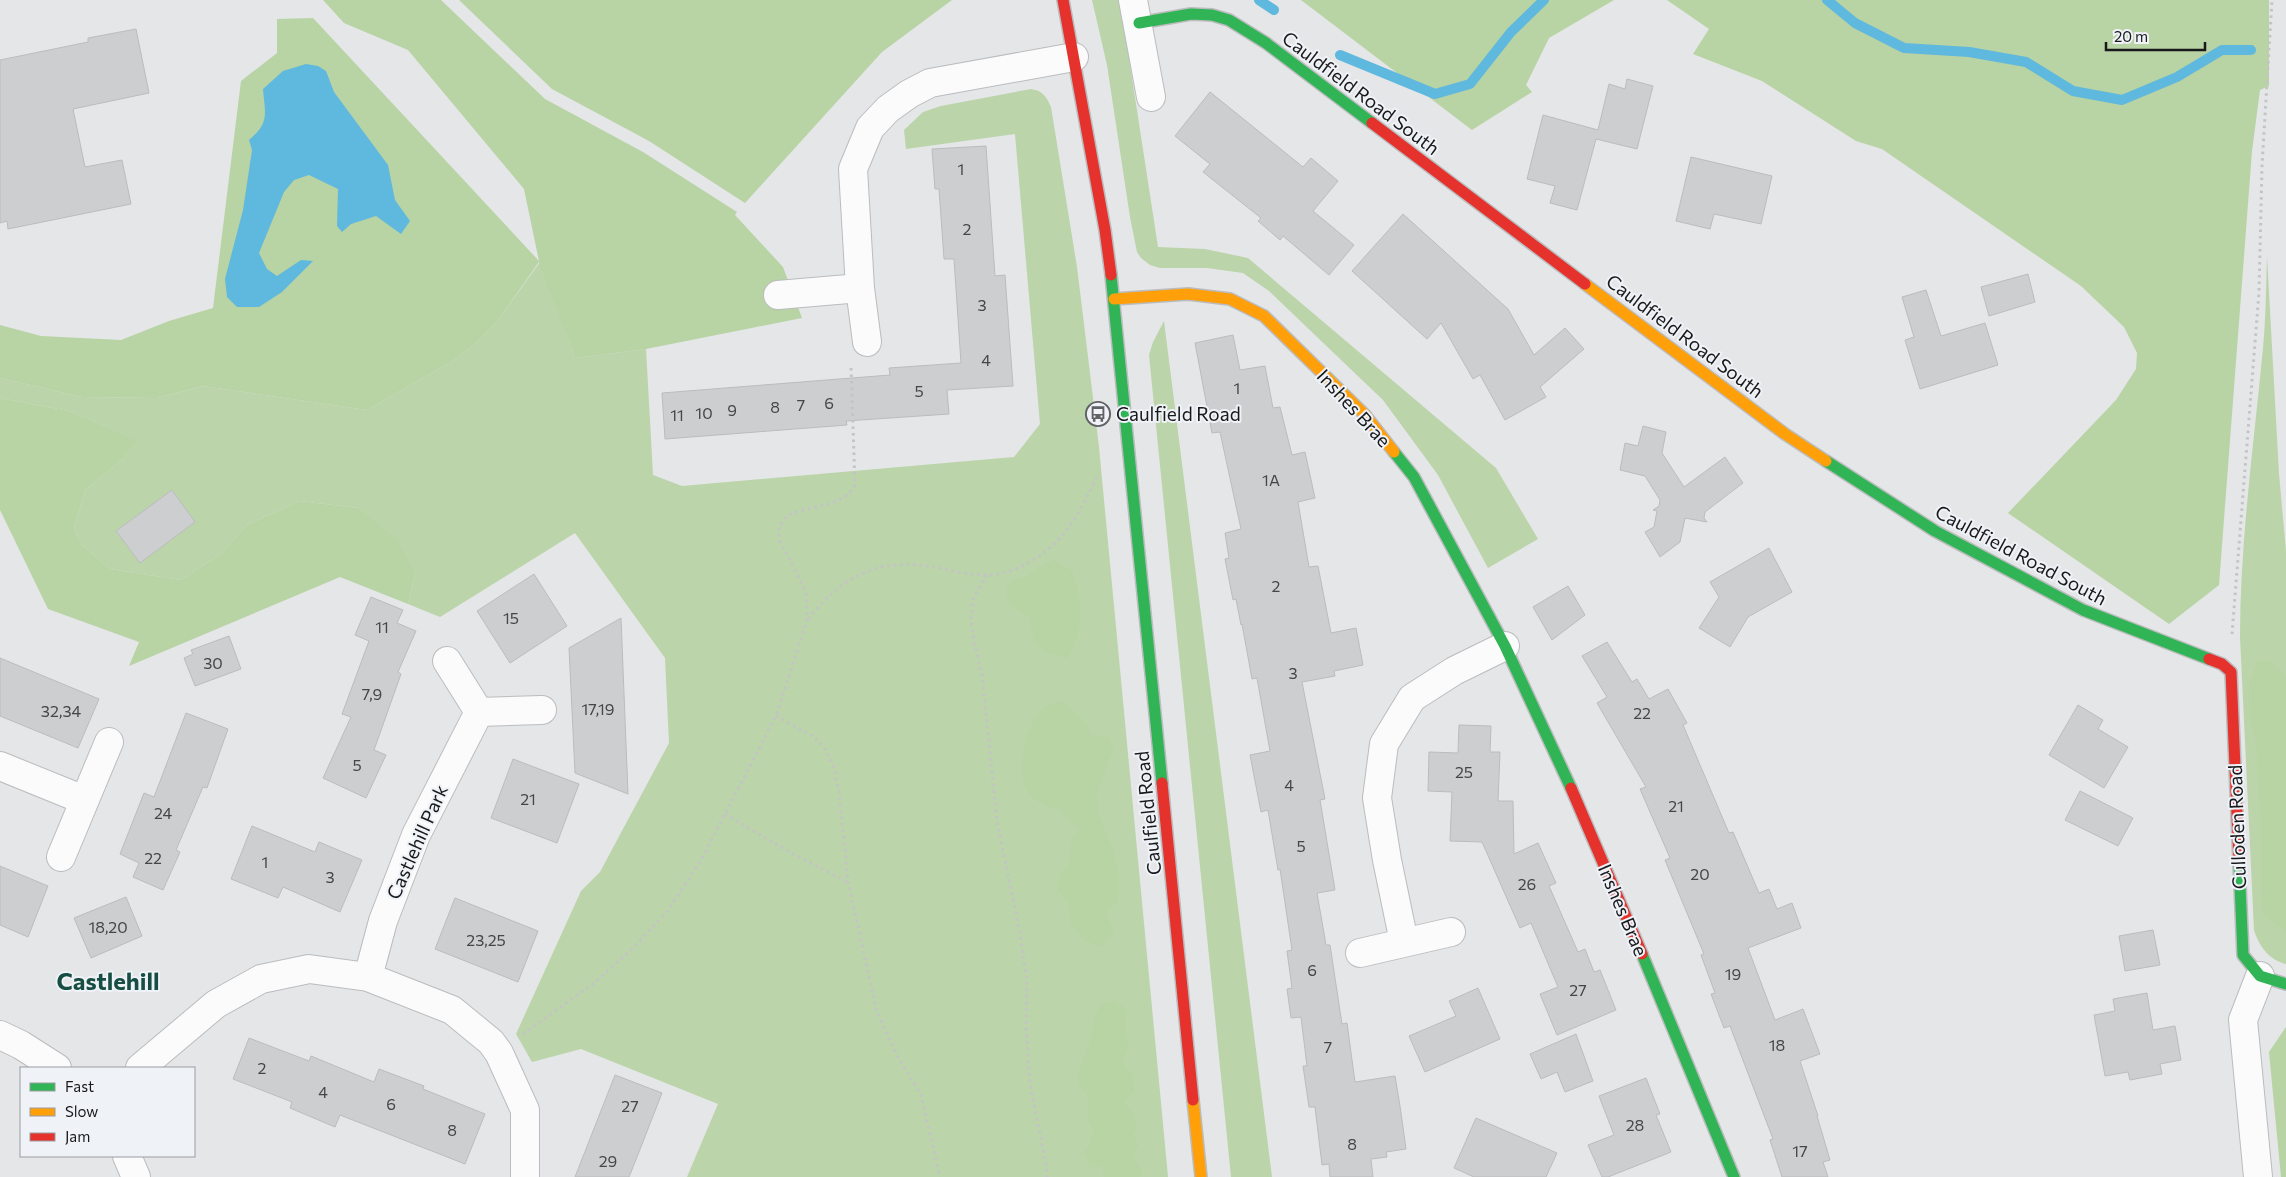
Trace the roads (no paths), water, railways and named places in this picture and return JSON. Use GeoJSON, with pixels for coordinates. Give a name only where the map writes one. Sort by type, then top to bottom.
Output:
{"type":"FeatureCollection","features":[{"type":"Feature","properties":{"kind":"street","name":"Caulfield Road"},"geometry":{"type":"LineString","coordinates":[[1063,0],[1105,230],[1114,299],[1201,1177]]}},
{"type":"Feature","properties":{"kind":"street"},"geometry":{"type":"LineString","coordinates":[[1136,12],[1151,97]]}},
{"type":"Feature","properties":{"kind":"street","name":"Cauldfield Road South"},"geometry":{"type":"LineString","coordinates":[[1136,12],[1195,13],[1223,18],[1241,27],[1266,43],[1785,434],[1935,531],[1973,552],[2083,610],[2222,664],[2231,672]]}},
{"type":"Feature","properties":{"kind":"street"},"geometry":{"type":"LineString","coordinates":[[867,342],[860,288],[853,169],[870,128],[888,109],[909,94],[930,83],[1074,57]]}},
{"type":"Feature","properties":{"kind":"street"},"geometry":{"type":"LineString","coordinates":[[778,295],[860,288]]}},
{"type":"Feature","properties":{"kind":"street","name":"Inshes Brae"},"geometry":{"type":"LineString","coordinates":[[1114,299],[1188,294],[1230,299],[1264,316],[1365,415],[1414,477],[1505,646],[1566,775],[1697,1084],[1734,1177]]}},
{"type":"Feature","properties":{"kind":"street"},"geometry":{"type":"LineString","coordinates":[[1404,942],[1387,860],[1377,798],[1384,744],[1412,698],[1454,671],[1505,646]]}},
{"type":"Feature","properties":{"kind":"street"},"geometry":{"type":"LineString","coordinates":[[447,662],[479,712],[542,710]]}},
{"type":"Feature","properties":{"kind":"street","name":"Culloden Road"},"geometry":{"type":"LineString","coordinates":[[2231,672],[2243,955],[2260,976]]}},
{"type":"Feature","properties":{"kind":"street","name":"Castlehill Park"},"geometry":{"type":"LineString","coordinates":[[368,977],[383,921],[416,835],[479,712]]}},
{"type":"Feature","properties":{"kind":"street"},"geometry":{"type":"LineString","coordinates":[[60,857],[109,742]]}},
{"type":"Feature","properties":{"kind":"street"},"geometry":{"type":"LineString","coordinates":[[0,766],[84,800]]}},
{"type":"Feature","properties":{"kind":"street"},"geometry":{"type":"LineString","coordinates":[[1360,953],[1451,932]]}},
{"type":"Feature","properties":{"kind":"street"},"geometry":{"type":"LineString","coordinates":[[141,1067],[216,1004],[261,979],[309,969],[368,977],[452,1010],[491,1042],[499,1053],[525,1110],[525,1177]]}},
{"type":"Feature","properties":{"kind":"street"},"geometry":{"type":"LineString","coordinates":[[2258,1177],[2243,1020],[2260,976],[2286,984]]}},
{"type":"Feature","properties":{"kind":"street"},"geometry":{"type":"LineString","coordinates":[[0,1035],[21,1045],[55,1067]]}},
{"type":"Feature","properties":{"kind":"street"},"geometry":{"type":"LineString","coordinates":[[127,1157],[136,1177]]}},
{"type":"Feature","properties":{"kind":"water"},"geometry":{"type":"Polygon","coordinates":[[[306,64],[318,66],[326,71],[334,92],[388,165],[395,200],[410,221],[401,234],[376,216],[351,224],[342,232],[337,226],[338,189],[309,175],[294,180],[284,192],[259,253],[267,269],[277,276],[301,260],[313,261],[282,292],[259,307],[237,307],[227,297],[225,279],[243,210],[252,150],[249,140],[256,134],[265,117],[263,89],[283,71],[306,64]]]}},
{"type":"Feature","properties":{"kind":"waterway"},"geometry":{"type":"LineString","coordinates":[[1259,0],[1274,10]]}},
{"type":"Feature","properties":{"kind":"waterway"},"geometry":{"type":"LineString","coordinates":[[1340,55],[1435,94],[1470,84],[1511,32],[1544,0]]}},
{"type":"Feature","properties":{"kind":"waterway"},"geometry":{"type":"LineString","coordinates":[[1827,0],[1855,23],[1904,48],[1969,52],[2026,62],[2073,91],[2122,100],[2177,77],[2222,50],[2251,50]]}},
{"type":"Feature","properties":{"kind":"place","name":"Caulfield Road"},"geometry":{"type":"Point","coordinates":[1098,414]}},
{"type":"Feature","properties":{"kind":"district","name":"Castlehill"},"geometry":{"type":"Point","coordinates":[108,982]}}]}
